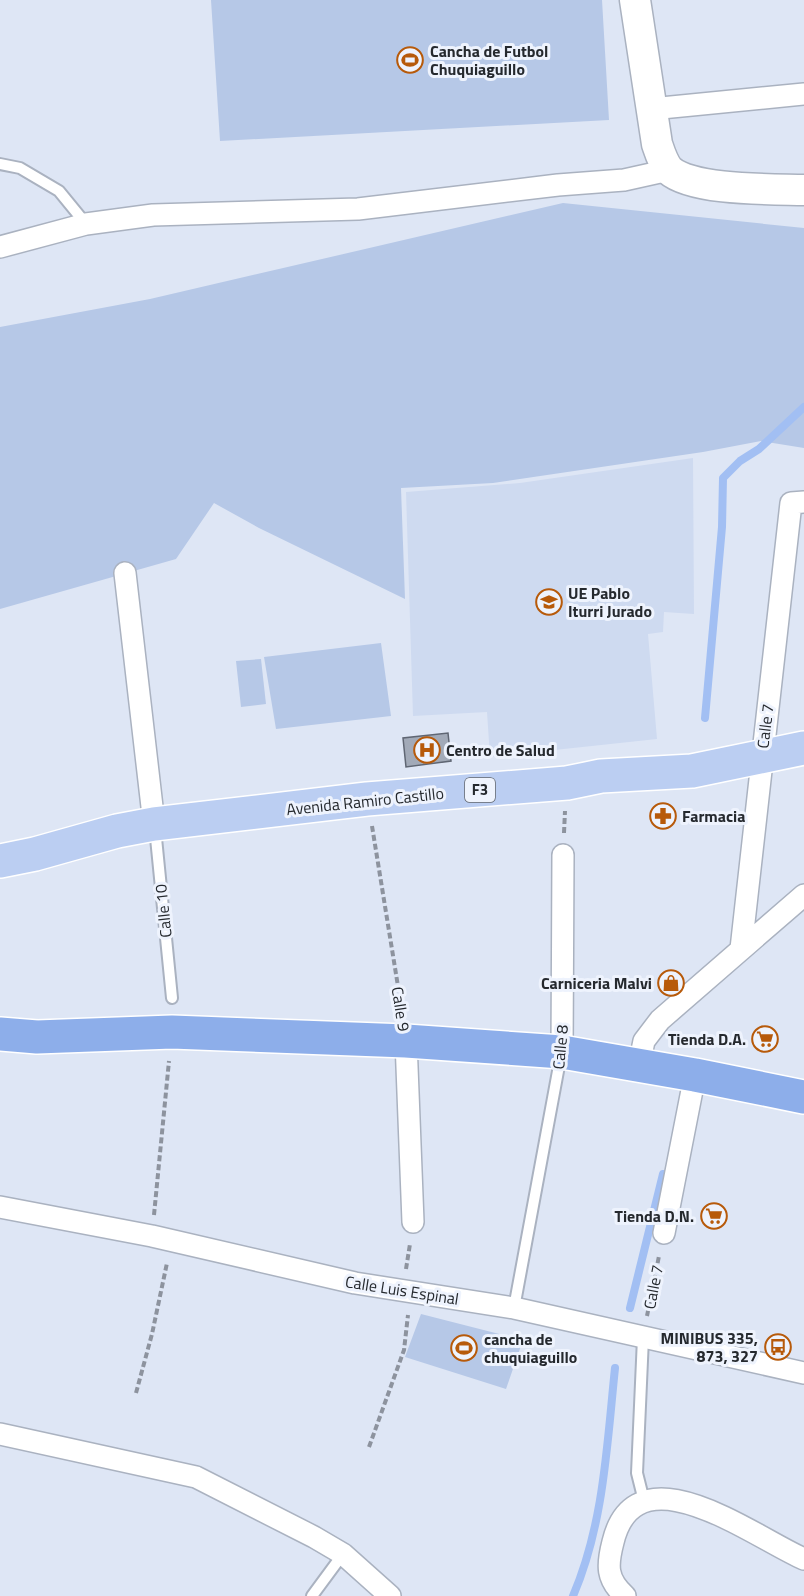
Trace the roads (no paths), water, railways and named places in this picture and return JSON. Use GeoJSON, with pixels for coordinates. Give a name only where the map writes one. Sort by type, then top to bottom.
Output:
{"type":"FeatureCollection","features":[{"type":"Feature","properties":{"kind":"highway"},"geometry":{"type":"LineString","coordinates":[[0,1034],[37,1037],[172,1032],[406,1041],[562,1052],[804,1097]]}},
{"type":"Feature","properties":{"kind":"main road"},"geometry":{"type":"LineString","coordinates":[[635,0],[657,144],[661,157],[669,170],[689,180],[725,187],[804,190]]}},
{"type":"Feature","properties":{"kind":"main road","name":"Avenida Ramiro Castillo"},"geometry":{"type":"LineString","coordinates":[[0,861],[35,854],[117,831],[154,824],[367,799],[567,783],[601,776],[692,771],[804,748]]}},
{"type":"Feature","properties":{"kind":"street"},"geometry":{"type":"LineString","coordinates":[[651,109],[804,94]]}},
{"type":"Feature","properties":{"kind":"street"},"geometry":{"type":"LineString","coordinates":[[0,247],[86,224],[153,215],[358,209],[558,185],[624,180],[669,170]]}},
{"type":"Feature","properties":{"kind":"street","name":"Calle 7"},"geometry":{"type":"LineString","coordinates":[[741,949],[762,758],[797,503]]}},
{"type":"Feature","properties":{"kind":"street"},"geometry":{"type":"LineString","coordinates":[[125,573],[154,824]]}},
{"type":"Feature","properties":{"kind":"street","name":"Calle 8"},"geometry":{"type":"LineString","coordinates":[[562,1052],[563,855]]}},
{"type":"Feature","properties":{"kind":"street"},"geometry":{"type":"LineString","coordinates":[[639,1065],[645,1041],[660,1020],[804,895]]}},
{"type":"Feature","properties":{"kind":"street","name":"Calle 9"},"geometry":{"type":"LineString","coordinates":[[406,1041],[413,1222]]}},
{"type":"Feature","properties":{"kind":"street"},"geometry":{"type":"LineString","coordinates":[[664,1233],[695,1075]]}},
{"type":"Feature","properties":{"kind":"street","name":"Calle Luis Espinal"},"geometry":{"type":"LineString","coordinates":[[0,1207],[162,1239],[355,1283],[514,1308],[804,1373]]}},
{"type":"Feature","properties":{"kind":"street"},"geometry":{"type":"LineString","coordinates":[[0,1434],[196,1477],[343,1554],[390,1596]]}},
{"type":"Feature","properties":{"kind":"street"},"geometry":{"type":"LineString","coordinates":[[625,1596],[610,1578],[609,1558],[616,1529],[626,1511],[644,1501],[671,1500],[699,1505],[741,1524],[788,1552],[804,1558]]}},
{"type":"Feature","properties":{"kind":"lane"},"geometry":{"type":"LineString","coordinates":[[0,164],[20,168],[59,191],[86,224]]}},
{"type":"Feature","properties":{"kind":"lane","name":"Calle 10"},"geometry":{"type":"LineString","coordinates":[[154,824],[172,998]]}},
{"type":"Feature","properties":{"kind":"lane","name":"Calle 8"},"geometry":{"type":"LineString","coordinates":[[514,1308],[562,1052]]}},
{"type":"Feature","properties":{"kind":"lane"},"geometry":{"type":"LineString","coordinates":[[643,1338],[637,1473],[644,1501]]}},
{"type":"Feature","properties":{"kind":"lane"},"geometry":{"type":"LineString","coordinates":[[312,1596],[343,1554]]}},
{"type":"Feature","properties":{"kind":"waterway"},"geometry":{"type":"LineString","coordinates":[[705,718],[722,527],[723,478],[740,461],[759,449],[804,407]]}},
{"type":"Feature","properties":{"kind":"waterway"},"geometry":{"type":"LineString","coordinates":[[630,1308],[663,1174]]}},
{"type":"Feature","properties":{"kind":"waterway"},"geometry":{"type":"LineString","coordinates":[[573,1596],[592,1541],[598,1512],[615,1368]]}},
{"type":"Feature","properties":{"kind":"place","name":"Cancha de Futbol Chuquiaguillo"},"geometry":{"type":"Point","coordinates":[410,60]}},
{"type":"Feature","properties":{"kind":"place","name":"UE Pablo Iturri Jurado"},"geometry":{"type":"Point","coordinates":[549,602]}},
{"type":"Feature","properties":{"kind":"place","name":"Centro de Salud"},"geometry":{"type":"Point","coordinates":[427,750]}},
{"type":"Feature","properties":{"kind":"place","name":"Farmacia"},"geometry":{"type":"Point","coordinates":[663,816]}},
{"type":"Feature","properties":{"kind":"place","name":"Carniceria Malvi"},"geometry":{"type":"Point","coordinates":[671,983]}},
{"type":"Feature","properties":{"kind":"place","name":"Tienda D.A."},"geometry":{"type":"Point","coordinates":[765,1039]}},
{"type":"Feature","properties":{"kind":"place","name":"Tienda D.N."},"geometry":{"type":"Point","coordinates":[714,1216]}},
{"type":"Feature","properties":{"kind":"place","name":"MINIBUS 335, 873, 327"},"geometry":{"type":"Point","coordinates":[778,1347]}},
{"type":"Feature","properties":{"kind":"place","name":"cancha de chuquiaguillo"},"geometry":{"type":"Point","coordinates":[464,1348]}}]}
